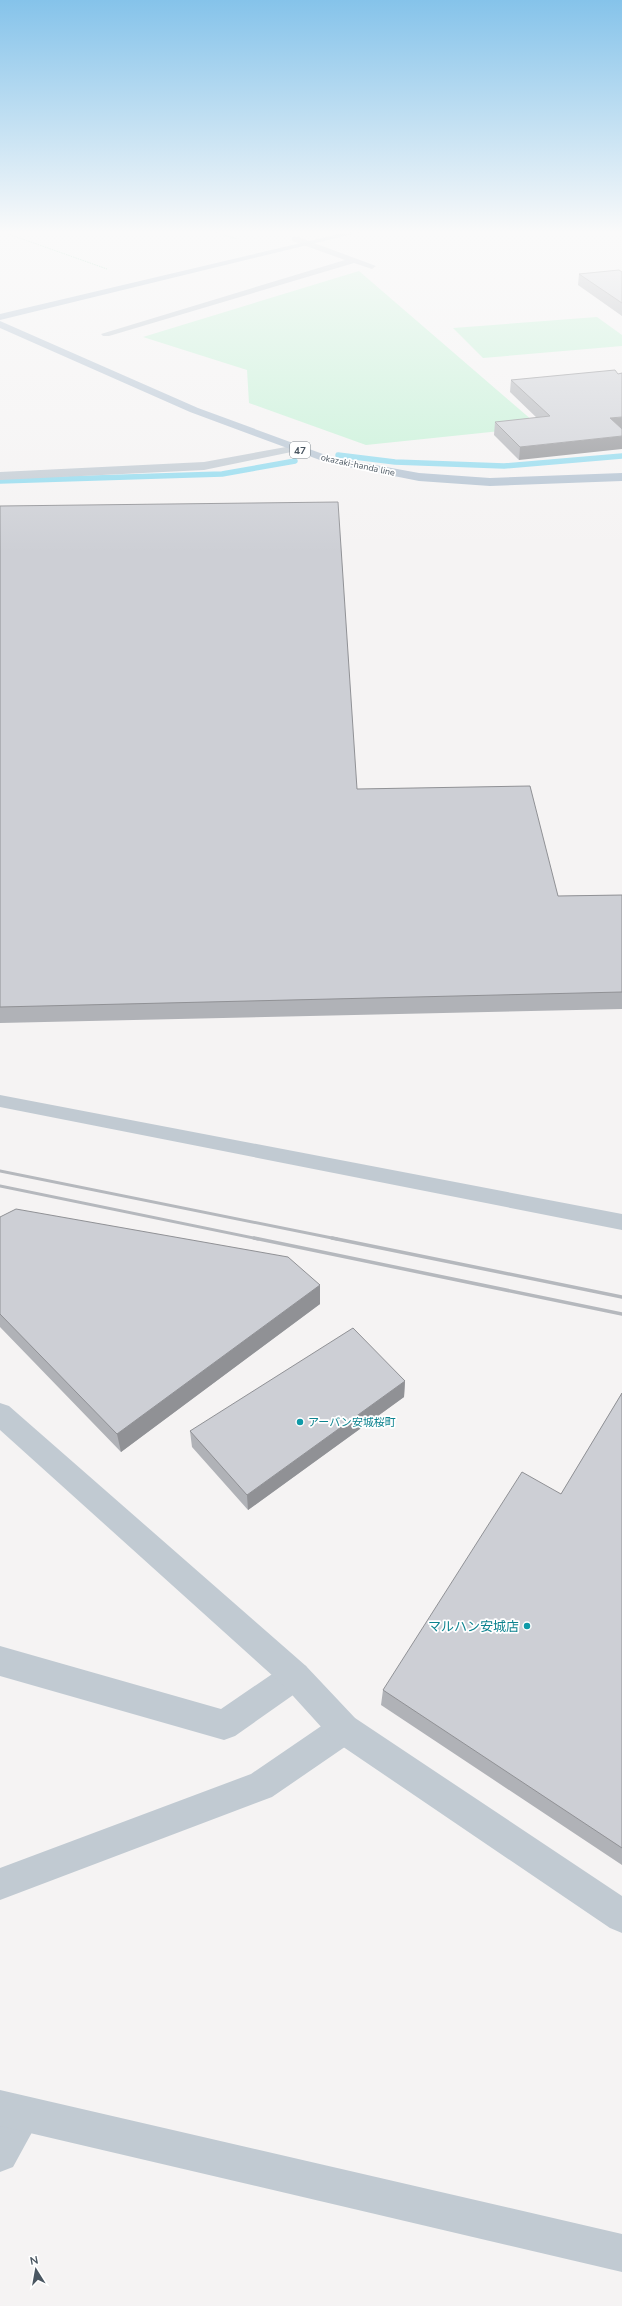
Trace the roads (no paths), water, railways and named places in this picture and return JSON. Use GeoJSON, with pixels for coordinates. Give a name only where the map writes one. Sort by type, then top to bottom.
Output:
{"type":"FeatureCollection","features":[{"type":"Feature","properties":{"kind":"main road","name":"okazaki-handa line"},"geometry":{"type":"LineString","coordinates":[[33,339],[194,410],[328,460],[419,477],[490,482],[622,478]]}},
{"type":"Feature","properties":{"kind":"street"},"geometry":{"type":"LineString","coordinates":[[0,476],[204,466],[297,448]]}},
{"type":"Feature","properties":{"kind":"street"},"geometry":{"type":"LineString","coordinates":[[0,1414],[295,1676],[344,1729],[622,1916]]}},
{"type":"Feature","properties":{"kind":"street"},"geometry":{"type":"LineString","coordinates":[[0,1661],[224,1725],[295,1676]]}},
{"type":"Feature","properties":{"kind":"street"},"geometry":{"type":"LineString","coordinates":[[0,1884],[261,1786],[344,1729]]}},
{"type":"Feature","properties":{"kind":"street"},"geometry":{"type":"LineString","coordinates":[[0,2154],[12,2111],[622,2253]]}},
{"type":"Feature","properties":{"kind":"lane"},"geometry":{"type":"LineString","coordinates":[[0,1101],[622,1222]]}},
{"type":"Feature","properties":{"kind":"waterway"},"geometry":{"type":"LineString","coordinates":[[338,455],[395,462],[504,466],[622,456]]}},
{"type":"Feature","properties":{"kind":"waterway"},"geometry":{"type":"LineString","coordinates":[[0,481],[222,474],[295,461]]}},
{"type":"Feature","properties":{"kind":"railway"},"geometry":{"type":"LineString","coordinates":[[0,1171],[337,1239]]}},
{"type":"Feature","properties":{"kind":"railway"},"geometry":{"type":"LineString","coordinates":[[0,1186],[258,1239]]}},
{"type":"Feature","properties":{"kind":"railway"},"geometry":{"type":"LineString","coordinates":[[254,1238],[622,1314]]}},
{"type":"Feature","properties":{"kind":"railway"},"geometry":{"type":"LineString","coordinates":[[332,1238],[622,1297]]}},
{"type":"Feature","properties":{"kind":"place","name":"アーバン安城桜町"},"geometry":{"type":"Point","coordinates":[300,1422]}},
{"type":"Feature","properties":{"kind":"place","name":"マルハン安城店"},"geometry":{"type":"Point","coordinates":[527,1626]}}]}
